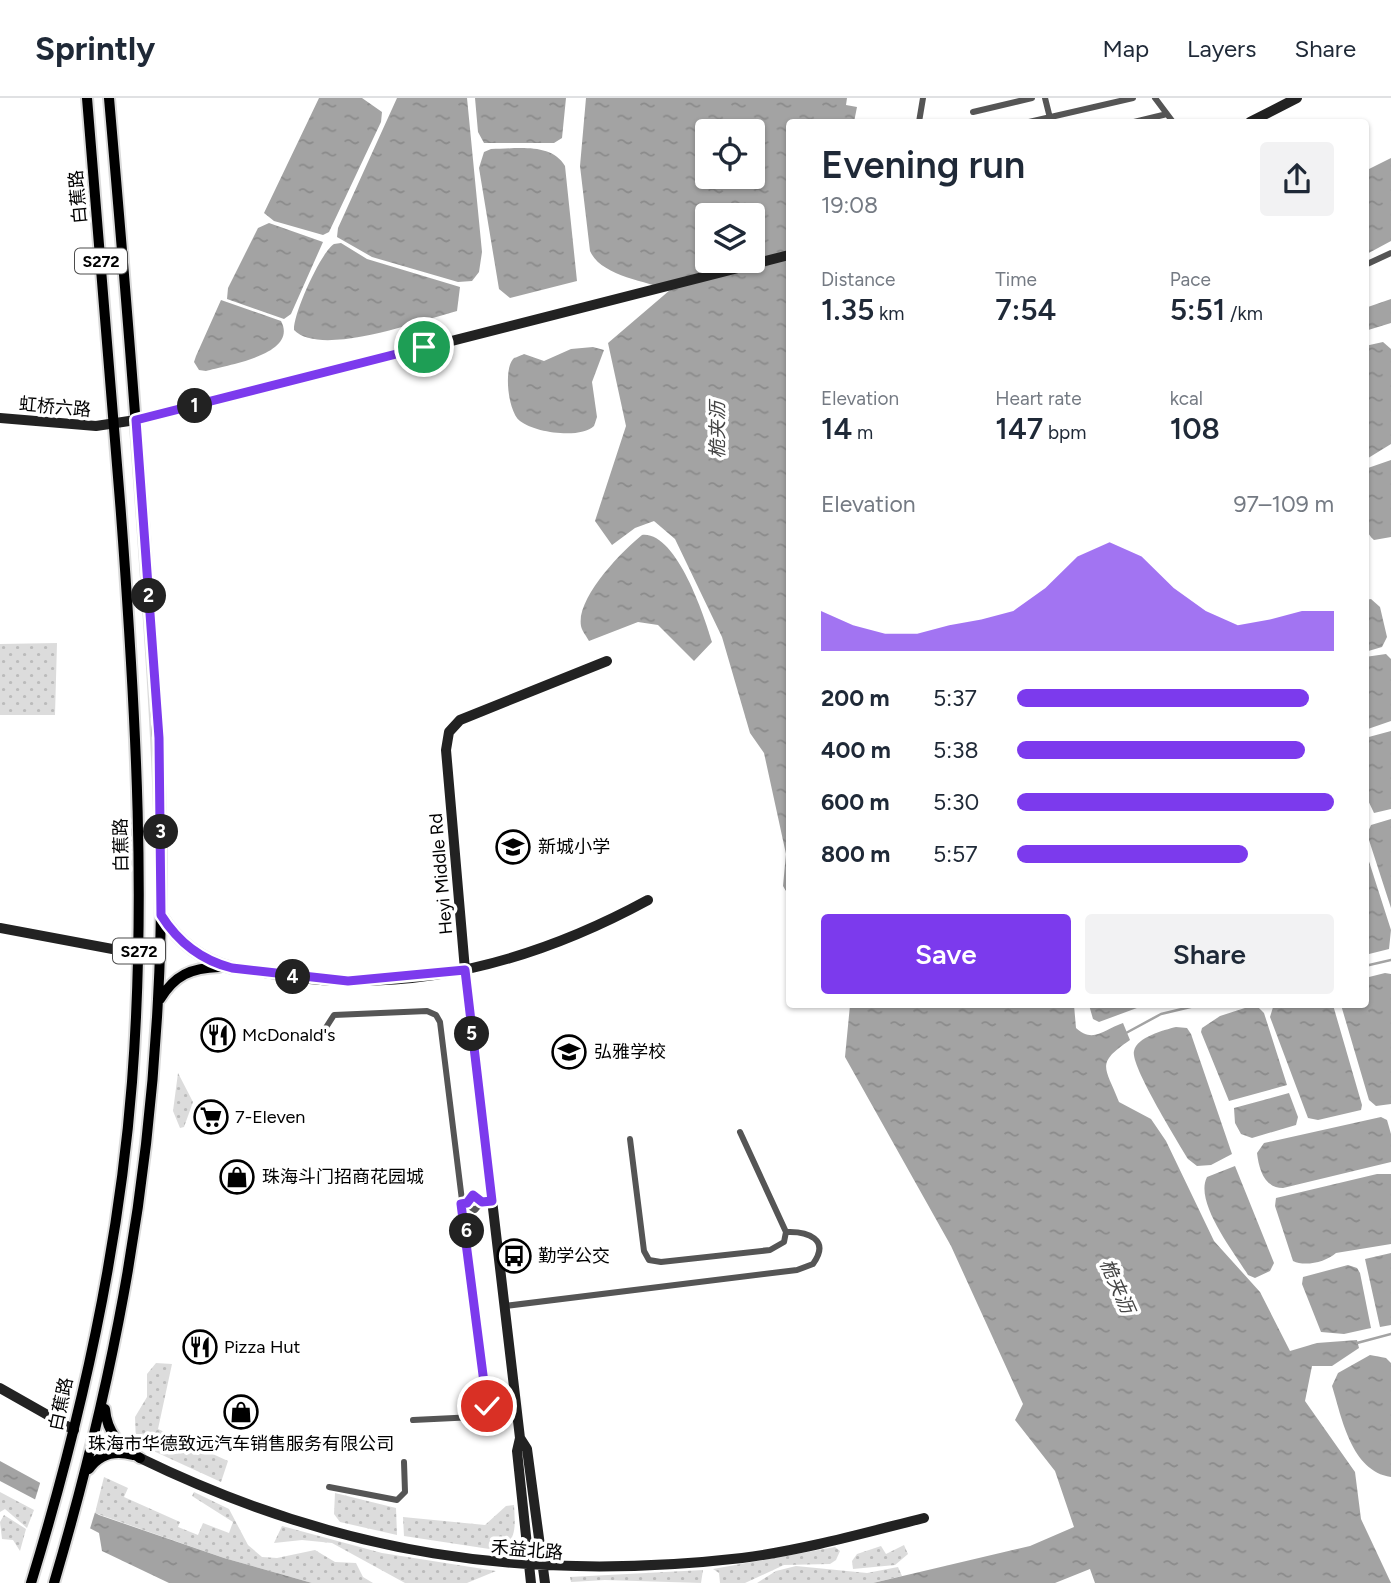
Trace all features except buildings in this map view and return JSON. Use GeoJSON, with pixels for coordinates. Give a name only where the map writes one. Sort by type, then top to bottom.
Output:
{"type":"FeatureCollection","features":[{"type":"Feature","properties":{"kind":"main road","name":"白蕉路"},"geometry":{"type":"LineString","coordinates":[[32,1583],[74,1430],[118,1205],[132,1083],[139,954],[138,768],[114,424],[87,98]]}},
{"type":"Feature","properties":{"kind":"main road","name":"S272"},"geometry":{"type":"LineString","coordinates":[[54,1583],[85,1478],[123,1310],[140,1194],[158,1001],[161,915],[159,738],[109,98]]}},
{"type":"Feature","properties":{"kind":"main road"},"geometry":{"type":"LineString","coordinates":[[161,915],[177,938],[189,949],[218,965],[232,968]]}},
{"type":"Feature","properties":{"kind":"main road"},"geometry":{"type":"LineString","coordinates":[[158,1001],[174,979],[187,971],[232,968]]}},
{"type":"Feature","properties":{"kind":"main road"},"geometry":{"type":"LineString","coordinates":[[106,1393],[109,1430],[122,1445],[140,1458]]}},
{"type":"Feature","properties":{"kind":"main road"},"geometry":{"type":"LineString","coordinates":[[85,1478],[92,1465],[104,1455],[121,1452],[140,1458]]}},
{"type":"Feature","properties":{"kind":"street"},"geometry":{"type":"LineString","coordinates":[[920,119],[923,98]]}},
{"type":"Feature","properties":{"kind":"street"},"geometry":{"type":"LineString","coordinates":[[973,112],[1032,98]]}},
{"type":"Feature","properties":{"kind":"street"},"geometry":{"type":"LineString","coordinates":[[1045,98],[1051,119]]}},
{"type":"Feature","properties":{"kind":"street"},"geometry":{"type":"LineString","coordinates":[[1055,119],[1133,98]]}},
{"type":"Feature","properties":{"kind":"street"},"geometry":{"type":"LineString","coordinates":[[1156,98],[1171,119]]}},
{"type":"Feature","properties":{"kind":"street"},"geometry":{"type":"LineString","coordinates":[[1257,119],[1297,98]]}},
{"type":"Feature","properties":{"kind":"street"},"geometry":{"type":"LineString","coordinates":[[1146,119],[1167,114]]}},
{"type":"Feature","properties":{"kind":"street"},"geometry":{"type":"LineString","coordinates":[[1369,263],[1391,253]]}},
{"type":"Feature","properties":{"kind":"street","name":"虹桥六路"},"geometry":{"type":"LineString","coordinates":[[0,418],[96,426],[149,418],[602,300],[786,256]]}},
{"type":"Feature","properties":{"kind":"street","name":"Heyi Middle Rd"},"geometry":{"type":"LineString","coordinates":[[531,1583],[517,1451],[520,1438],[505,1306],[487,1202],[446,750],[449,732],[460,720],[607,660]]}},
{"type":"Feature","properties":{"kind":"street"},"geometry":{"type":"LineString","coordinates":[[232,968],[348,981],[465,970],[558,942],[604,924],[648,900]]}},
{"type":"Feature","properties":{"kind":"street"},"geometry":{"type":"LineString","coordinates":[[0,928],[139,954]]}},
{"type":"Feature","properties":{"kind":"street"},"geometry":{"type":"LineString","coordinates":[[325,1029],[334,1015],[424,1011],[436,1015],[464,1204],[487,1406],[482,1414],[475,1417],[413,1420]]}},
{"type":"Feature","properties":{"kind":"street"},"geometry":{"type":"LineString","coordinates":[[630,1139],[643,1248],[649,1259],[661,1262],[770,1250],[783,1244],[786,1232],[740,1132]]}},
{"type":"Feature","properties":{"kind":"street"},"geometry":{"type":"LineString","coordinates":[[464,1204],[473,1195],[487,1202]]}},
{"type":"Feature","properties":{"kind":"street"},"geometry":{"type":"LineString","coordinates":[[505,1306],[797,1270],[813,1264],[818,1251],[815,1238],[807,1232],[786,1232]]}},
{"type":"Feature","properties":{"kind":"street"},"geometry":{"type":"LineString","coordinates":[[0,1388],[74,1430]]}},
{"type":"Feature","properties":{"kind":"street","name":"Heyi Middle Rd"},"geometry":{"type":"LineString","coordinates":[[520,1438],[527,1449],[545,1583]]}},
{"type":"Feature","properties":{"kind":"street","name":"禾益北路"},"geometry":{"type":"LineString","coordinates":[[140,1458],[223,1496],[313,1527],[402,1550],[543,1569],[652,1567],[744,1558],[836,1540],[923,1518]]}},
{"type":"Feature","properties":{"kind":"street"},"geometry":{"type":"LineString","coordinates":[[329,1487],[397,1500],[405,1492],[404,1462]]}},
{"type":"Feature","properties":{"kind":"shaded area"},"geometry":{"type":"Polygon","coordinates":[[[57,643],[55,715],[0,715],[0,644],[57,643]]]}},
{"type":"Feature","properties":{"kind":"shaded area"},"geometry":{"type":"Polygon","coordinates":[[[178,1073],[193,1102],[184,1127],[180,1128],[173,1111],[178,1073]]]}},
{"type":"Feature","properties":{"kind":"shaded area"},"geometry":{"type":"Polygon","coordinates":[[[156,1363],[172,1364],[158,1429],[228,1461],[221,1482],[136,1443],[135,1417],[147,1397],[147,1374],[156,1363]]]}},
{"type":"Feature","properties":{"kind":"shaded area"},"geometry":{"type":"Polygon","coordinates":[[[104,1477],[128,1488],[124,1497],[180,1522],[178,1527],[198,1535],[203,1523],[229,1533],[233,1522],[192,1496],[194,1492],[229,1509],[248,1545],[262,1557],[277,1558],[315,1550],[335,1562],[356,1563],[363,1577],[373,1583],[312,1583],[224,1558],[95,1513],[104,1477]]]}},
{"type":"Feature","properties":{"kind":"shaded area"},"geometry":{"type":"Polygon","coordinates":[[[0,1492],[34,1510],[27,1528],[5,1509],[0,1512],[0,1492]]]}},
{"type":"Feature","properties":{"kind":"shaded area"},"geometry":{"type":"Polygon","coordinates":[[[335,1493],[396,1508],[397,1535],[340,1522],[334,1514],[335,1493]]]}},
{"type":"Feature","properties":{"kind":"shaded area"},"geometry":{"type":"Polygon","coordinates":[[[514,1505],[515,1526],[512,1538],[496,1550],[404,1536],[403,1517],[485,1525],[506,1506],[514,1505]]]}},
{"type":"Feature","properties":{"kind":"shaded area"},"geometry":{"type":"Polygon","coordinates":[[[4,1515],[26,1529],[20,1551],[13,1540],[2,1539],[0,1522],[4,1515]]]}},
{"type":"Feature","properties":{"kind":"shaded area"},"geometry":{"type":"Polygon","coordinates":[[[282,1526],[382,1553],[496,1571],[467,1583],[405,1583],[332,1543],[302,1540],[274,1543],[282,1526]]]}},
{"type":"Feature","properties":{"kind":"shaded area"},"geometry":{"type":"Polygon","coordinates":[[[904,1545],[908,1554],[895,1565],[853,1569],[852,1561],[857,1554],[881,1546],[886,1554],[904,1545]]]}},
{"type":"Feature","properties":{"kind":"shaded area"},"geometry":{"type":"Polygon","coordinates":[[[835,1547],[840,1551],[836,1560],[830,1564],[784,1565],[745,1583],[720,1583],[719,1573],[713,1569],[835,1547]]]}},
{"type":"Feature","properties":{"kind":"shaded area"},"geometry":{"type":"Polygon","coordinates":[[[796,1566],[867,1573],[898,1567],[902,1576],[873,1583],[757,1583],[776,1571],[796,1566]]]}},
{"type":"Feature","properties":{"kind":"shaded area"},"geometry":{"type":"Polygon","coordinates":[[[703,1570],[701,1583],[605,1580],[571,1582],[570,1577],[703,1570]]]}},
{"type":"Feature","properties":{"kind":"water"},"geometry":{"type":"Polygon","coordinates":[[[319,98],[362,98],[382,112],[381,122],[329,232],[323,235],[274,221],[264,213],[319,98]]]}},
{"type":"Feature","properties":{"kind":"water"},"geometry":{"type":"Polygon","coordinates":[[[397,98],[467,98],[482,252],[479,272],[472,281],[458,282],[372,257],[337,237],[338,228],[397,98]]]}},
{"type":"Feature","properties":{"kind":"water"},"geometry":{"type":"Polygon","coordinates":[[[475,98],[566,98],[562,138],[554,143],[484,143],[478,132],[475,98]]]}},
{"type":"Feature","properties":{"kind":"water","name":"桅夹沥"},"geometry":{"type":"Polygon","coordinates":[[[586,98],[847,98],[846,105],[857,107],[855,119],[786,119],[786,854],[764,753],[750,733],[722,637],[675,539],[654,521],[635,528],[612,545],[595,521],[626,426],[608,343],[670,290],[614,272],[590,251],[580,166],[586,98]]]}},
{"type":"Feature","properties":{"kind":"water"},"geometry":{"type":"Polygon","coordinates":[[[491,149],[542,150],[559,158],[565,166],[577,281],[510,298],[499,289],[479,168],[484,152],[491,149]]]}},
{"type":"Feature","properties":{"kind":"water"},"geometry":{"type":"Polygon","coordinates":[[[1391,158],[1391,241],[1369,253],[1369,169],[1391,158]]]}},
{"type":"Feature","properties":{"kind":"water"},"geometry":{"type":"Polygon","coordinates":[[[269,223],[323,242],[291,314],[284,319],[227,299],[228,288],[258,228],[269,223]]]}},
{"type":"Feature","properties":{"kind":"water"},"geometry":{"type":"Polygon","coordinates":[[[341,243],[367,259],[460,287],[457,311],[348,339],[307,338],[294,330],[298,311],[322,259],[334,244],[341,243]]]}},
{"type":"Feature","properties":{"kind":"water"},"geometry":{"type":"Polygon","coordinates":[[[1391,299],[1391,323],[1369,330],[1369,307],[1391,299]]]}},
{"type":"Feature","properties":{"kind":"water"},"geometry":{"type":"Polygon","coordinates":[[[221,300],[281,321],[284,333],[280,342],[258,356],[206,371],[199,370],[194,362],[221,300]]]}},
{"type":"Feature","properties":{"kind":"water"},"geometry":{"type":"Polygon","coordinates":[[[1383,342],[1391,349],[1391,444],[1369,458],[1369,345],[1383,342]]]}},
{"type":"Feature","properties":{"kind":"water"},"geometry":{"type":"Polygon","coordinates":[[[593,347],[604,350],[592,382],[597,417],[594,426],[579,432],[558,433],[536,429],[520,421],[512,409],[508,390],[509,371],[514,358],[524,354],[544,361],[571,349],[593,347]]]}},
{"type":"Feature","properties":{"kind":"water"},"geometry":{"type":"Polygon","coordinates":[[[1391,460],[1391,537],[1374,540],[1369,534],[1369,468],[1391,460]]]}},
{"type":"Feature","properties":{"kind":"water"},"geometry":{"type":"Polygon","coordinates":[[[642,535],[654,537],[666,546],[677,560],[695,595],[712,642],[694,661],[658,625],[638,622],[589,641],[582,628],[581,615],[593,589],[613,563],[642,535]]]}},
{"type":"Feature","properties":{"kind":"water"},"geometry":{"type":"Polygon","coordinates":[[[1369,599],[1380,607],[1387,637],[1382,647],[1369,651],[1369,599]]]}},
{"type":"Feature","properties":{"kind":"water"},"geometry":{"type":"Polygon","coordinates":[[[1386,654],[1391,659],[1391,721],[1369,729],[1369,656],[1386,654]]]}},
{"type":"Feature","properties":{"kind":"water"},"geometry":{"type":"Polygon","coordinates":[[[1391,731],[1391,809],[1374,813],[1369,802],[1369,737],[1391,731]]]}},
{"type":"Feature","properties":{"kind":"water"},"geometry":{"type":"Polygon","coordinates":[[[1391,819],[1391,908],[1369,840],[1371,825],[1391,819]]]}},
{"type":"Feature","properties":{"kind":"water"},"geometry":{"type":"Polygon","coordinates":[[[786,854],[786,891],[783,886],[786,854]]]}},
{"type":"Feature","properties":{"kind":"water"},"geometry":{"type":"Polygon","coordinates":[[[1369,861],[1391,930],[1389,949],[1369,954],[1369,861]]]}},
{"type":"Feature","properties":{"kind":"water"},"geometry":{"type":"Polygon","coordinates":[[[1391,974],[1391,1104],[1376,1106],[1369,1100],[1342,1008],[1369,1008],[1369,977],[1391,974]]]}},
{"type":"Feature","properties":{"kind":"water","name":"桅夹沥"},"geometry":{"type":"Polygon","coordinates":[[[850,1008],[1074,1008],[1076,1028],[1088,1035],[1099,1034],[1123,1023],[1130,1040],[1112,1055],[1106,1066],[1119,1102],[1151,1119],[1166,1141],[1214,1241],[1260,1292],[1290,1351],[1317,1343],[1357,1340],[1359,1348],[1332,1366],[1312,1366],[1305,1401],[1355,1472],[1361,1519],[1391,1583],[1095,1583],[1090,1569],[1055,1583],[873,1583],[1030,1546],[1074,1527],[1055,1471],[1015,1420],[1023,1404],[951,1246],[845,1057],[850,1008]]]}},
{"type":"Feature","properties":{"kind":"water"},"geometry":{"type":"Polygon","coordinates":[[[1090,1008],[1137,1008],[1099,1022],[1093,1019],[1090,1008]]]}},
{"type":"Feature","properties":{"kind":"water"},"geometry":{"type":"Polygon","coordinates":[[[1245,1008],[1259,1008],[1264,1013],[1287,1085],[1229,1101],[1201,1032],[1202,1028],[1220,1016],[1245,1008]]]}},
{"type":"Feature","properties":{"kind":"water"},"geometry":{"type":"Polygon","coordinates":[[[1273,1008],[1334,1008],[1362,1105],[1361,1110],[1318,1120],[1308,1118],[1270,1017],[1273,1008]]]}},
{"type":"Feature","properties":{"kind":"water"},"geometry":{"type":"Polygon","coordinates":[[[1176,1027],[1187,1028],[1191,1034],[1232,1154],[1211,1165],[1197,1166],[1188,1159],[1156,1104],[1135,1059],[1134,1051],[1140,1042],[1176,1027]]]}},
{"type":"Feature","properties":{"kind":"water"},"geometry":{"type":"Polygon","coordinates":[[[1289,1093],[1298,1117],[1296,1125],[1252,1138],[1241,1134],[1235,1123],[1234,1108],[1289,1093]]]}},
{"type":"Feature","properties":{"kind":"water"},"geometry":{"type":"Polygon","coordinates":[[[1381,1117],[1387,1120],[1391,1134],[1391,1162],[1283,1188],[1271,1185],[1259,1165],[1257,1153],[1264,1143],[1381,1117]]]}},
{"type":"Feature","properties":{"kind":"water"},"geometry":{"type":"Polygon","coordinates":[[[1235,1166],[1274,1263],[1270,1271],[1255,1278],[1248,1275],[1225,1240],[1206,1200],[1204,1187],[1207,1177],[1235,1166]]]}},
{"type":"Feature","properties":{"kind":"water"},"geometry":{"type":"Polygon","coordinates":[[[1377,1174],[1391,1174],[1391,1244],[1336,1253],[1315,1263],[1293,1261],[1275,1206],[1276,1198],[1377,1174]]]}},
{"type":"Feature","properties":{"kind":"water"},"geometry":{"type":"Polygon","coordinates":[[[1391,1253],[1391,1325],[1380,1327],[1365,1259],[1391,1253]]]}},
{"type":"Feature","properties":{"kind":"water"},"geometry":{"type":"Polygon","coordinates":[[[1348,1265],[1357,1268],[1360,1273],[1371,1328],[1344,1334],[1321,1332],[1302,1284],[1303,1277],[1348,1265]]]}},
{"type":"Feature","properties":{"kind":"water"},"geometry":{"type":"Polygon","coordinates":[[[1370,1355],[1386,1358],[1391,1363],[1391,1477],[1377,1473],[1357,1454],[1332,1386],[1338,1373],[1370,1355]]]}},
{"type":"Feature","properties":{"kind":"water"},"geometry":{"type":"Polygon","coordinates":[[[0,1461],[99,1515],[224,1558],[312,1583],[169,1583],[102,1551],[99,1533],[0,1481],[0,1461]]]}},
{"type":"Feature","properties":{"kind":"pier"},"geometry":{"type":"Polygon","coordinates":[[[41,1480],[96,1509],[89,1532],[34,1503],[41,1480]]]}},
{"type":"Feature","properties":{"kind":"waterway"},"geometry":{"type":"LineString","coordinates":[[1369,965],[1391,960]]}},
{"type":"Feature","properties":{"kind":"waterway"},"geometry":{"type":"LineString","coordinates":[[1126,1033],[1161,1014],[1186,1008]]}},
{"type":"Feature","properties":{"kind":"waterway"},"geometry":{"type":"LineString","coordinates":[[1357,1343],[1391,1334]]}},
{"type":"Feature","properties":{"kind":"place","name":"新城小学"},"geometry":{"type":"Point","coordinates":[513,847]}},
{"type":"Feature","properties":{"kind":"place","name":"McDonald's"},"geometry":{"type":"Point","coordinates":[218,1035]}},
{"type":"Feature","properties":{"kind":"place","name":"弘雅学校"},"geometry":{"type":"Point","coordinates":[569,1052]}},
{"type":"Feature","properties":{"kind":"place","name":"7-Eleven"},"geometry":{"type":"Point","coordinates":[211,1117]}},
{"type":"Feature","properties":{"kind":"place","name":"珠海斗门招商花园城"},"geometry":{"type":"Point","coordinates":[237,1177]}},
{"type":"Feature","properties":{"kind":"place","name":"勤学公交"},"geometry":{"type":"Point","coordinates":[514,1256]}},
{"type":"Feature","properties":{"kind":"place","name":"Pizza Hut"},"geometry":{"type":"Point","coordinates":[200,1347]}},
{"type":"Feature","properties":{"kind":"place","name":"珠海市华德致远汽车销售服务有限公司"},"geometry":{"type":"Point","coordinates":[241,1412]}},
{"type":"Feature","properties":{"kind":"route"},"geometry":{"type":"LineString","coordinates":[[424,347],[136,420],[159,738],[161,915],[177,938],[189,949],[218,965],[232,968],[348,981],[407,978],[465,970],[492,1201],[482,1202],[473,1195],[467,1203],[461,1204],[466,1224],[487,1406]]}}]}
